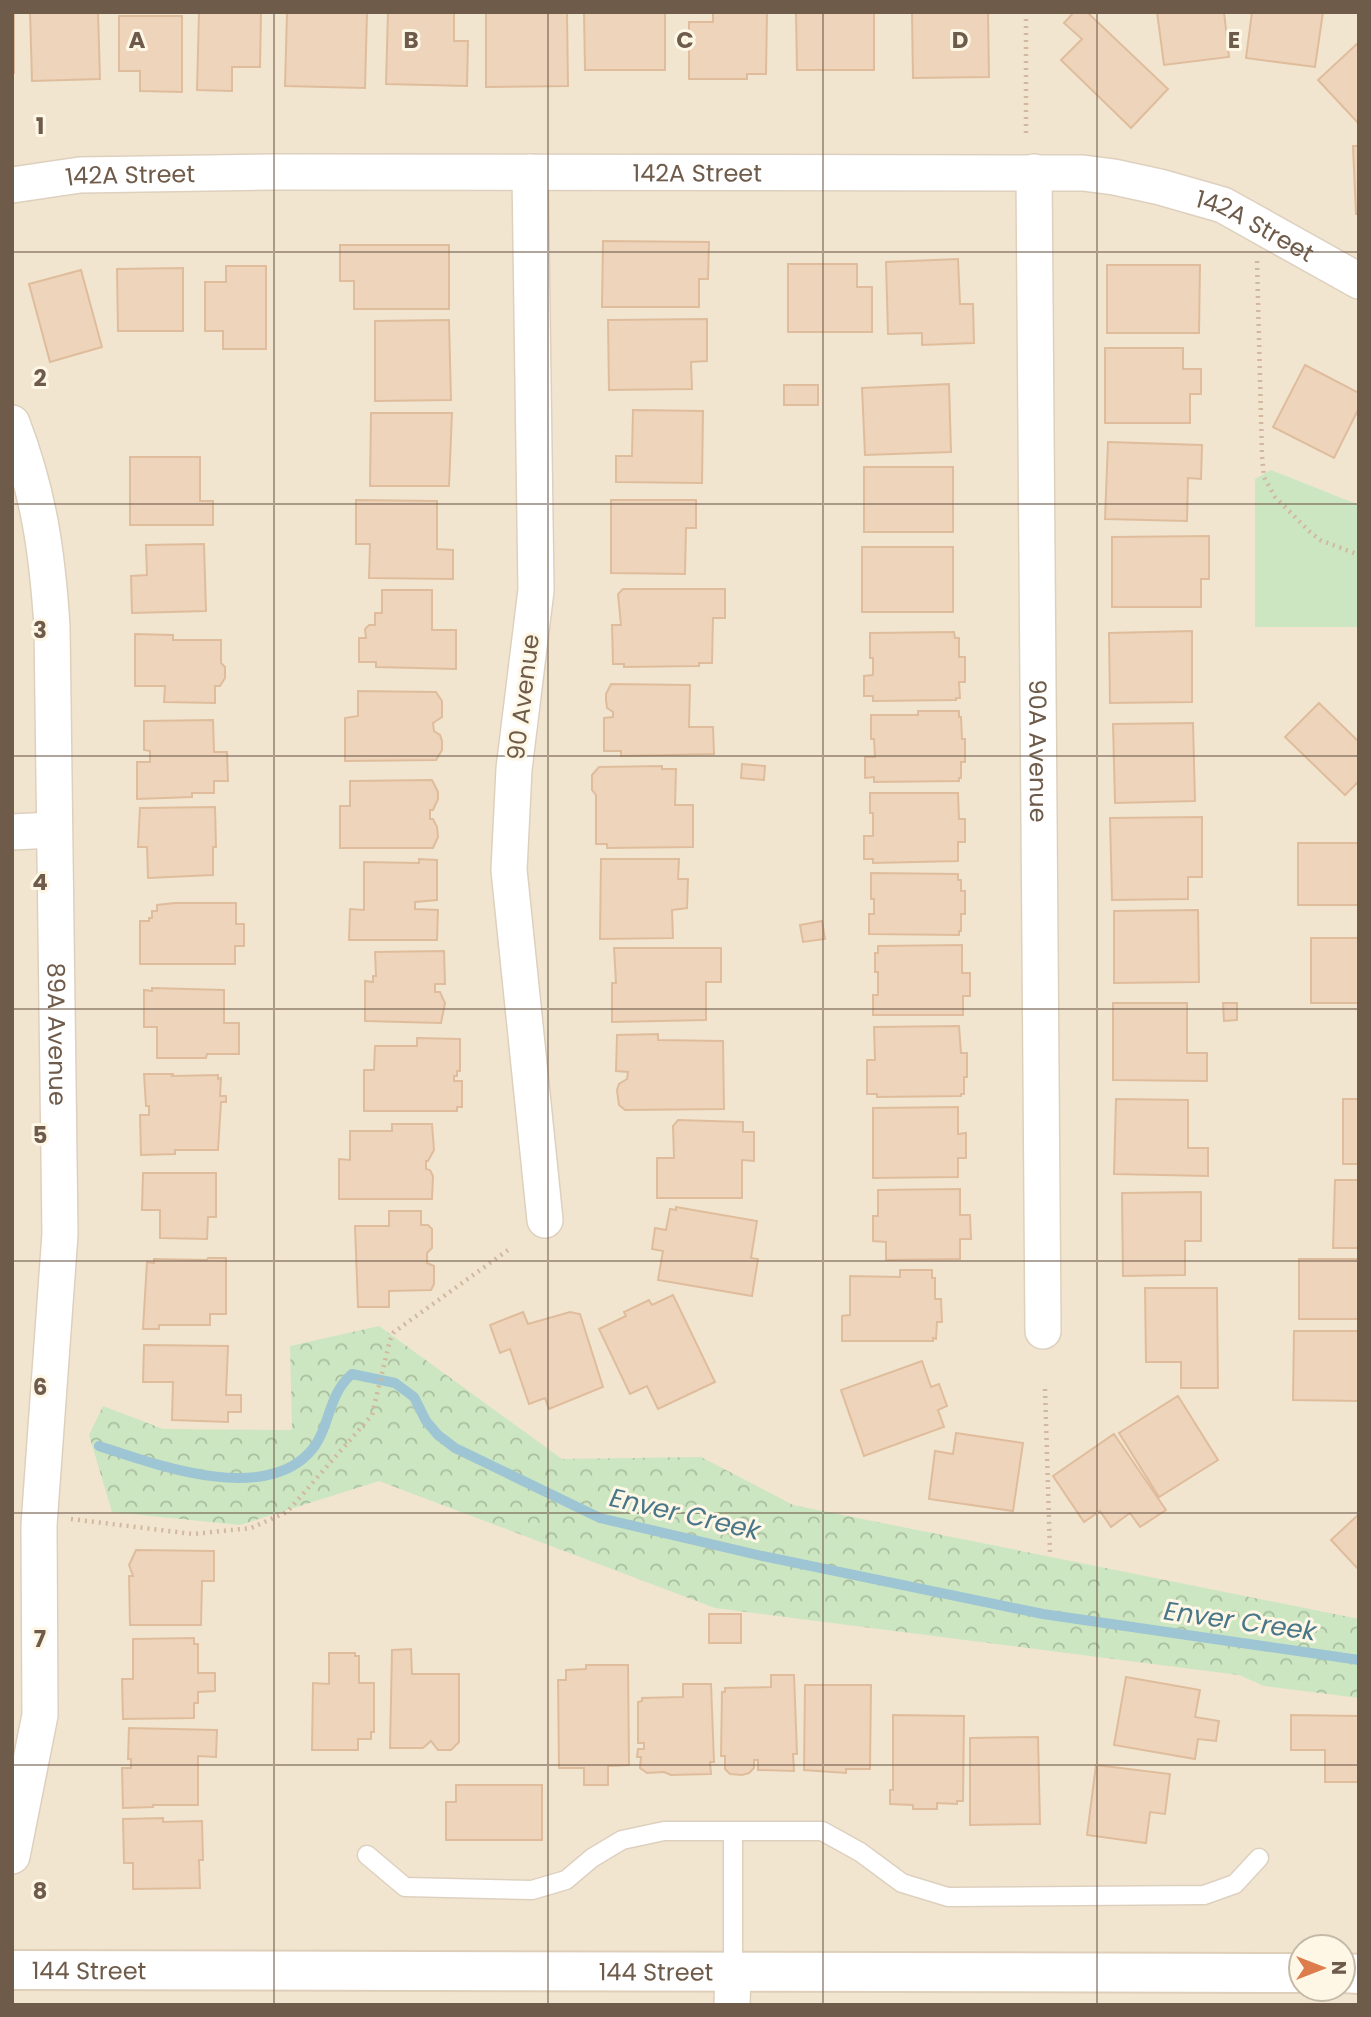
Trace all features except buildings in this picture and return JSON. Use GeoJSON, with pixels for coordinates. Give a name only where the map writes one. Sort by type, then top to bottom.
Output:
{"type":"FeatureCollection","features":[{"type":"Feature","properties":{"kind":"main road","name":"144 Street"},"geometry":{"type":"LineString","coordinates":[[12,1970],[733,1988],[1287,1973]]}},
{"type":"Feature","properties":{"kind":"street","name":"90 Avenue"},"geometry":{"type":"LineString","coordinates":[[530,172],[536,590],[514,769],[509,870],[545,1220]]}},
{"type":"Feature","properties":{"kind":"street","name":"142A Street"},"geometry":{"type":"LineString","coordinates":[[12,185],[80,175],[1034,172],[1114,177],[1223,205],[1359,281]]}},
{"type":"Feature","properties":{"kind":"street","name":"90A Avenue"},"geometry":{"type":"LineString","coordinates":[[1034,172],[1043,1331]]}},
{"type":"Feature","properties":{"kind":"street","name":"89A Avenue"},"geometry":{"type":"LineString","coordinates":[[12,423],[36,496],[44,536],[52,626],[60,1234],[26,1525],[40,1715],[12,1856]]}},
{"type":"Feature","properties":{"kind":"street"},"geometry":{"type":"LineString","coordinates":[[12,832],[53,830]]}},
{"type":"Feature","properties":{"kind":"lane"},"geometry":{"type":"LineString","coordinates":[[367,1855],[405,1887],[532,1890],[566,1880],[592,1858],[622,1840],[664,1831],[822,1831],[860,1852],[902,1883],[948,1897],[1205,1895],[1236,1884],[1259,1858]]}},
{"type":"Feature","properties":{"kind":"lane"},"geometry":{"type":"LineString","coordinates":[[733,1831],[733,1988]]}},
{"type":"Feature","properties":{"kind":"path"},"geometry":{"type":"LineString","coordinates":[[1026,12],[1026,136]]}},
{"type":"Feature","properties":{"kind":"path"},"geometry":{"type":"LineString","coordinates":[[1257,257],[1264,477],[1275,497],[1309,531],[1320,540],[1359,555]]}},
{"type":"Feature","properties":{"kind":"path"},"geometry":{"type":"LineString","coordinates":[[26,1525],[71,1519],[193,1534],[251,1528],[287,1512],[372,1415],[394,1332],[508,1250]]}},
{"type":"Feature","properties":{"kind":"path"},"geometry":{"type":"LineString","coordinates":[[1045,1389],[1050,1553]]}},
{"type":"Feature","properties":{"kind":"shaded area"},"geometry":{"type":"Polygon","coordinates":[[[12,12],[1359,12],[1359,2005],[12,2005],[12,12]]]}},
{"type":"Feature","properties":{"kind":"green space"},"geometry":{"type":"Polygon","coordinates":[[[1271,470],[1359,505],[1359,627],[1255,627],[1255,479],[1271,470]]]}},
{"type":"Feature","properties":{"kind":"green space"},"geometry":{"type":"Polygon","coordinates":[[[379,1326],[562,1459],[701,1457],[793,1505],[1359,1619],[1359,1698],[1264,1686],[1239,1675],[715,1608],[379,1481],[240,1525],[112,1512],[89,1435],[103,1406],[163,1429],[292,1430],[290,1346],[379,1326]]]}},
{"type":"Feature","properties":{"kind":"waterway","name":"Enver Creek"},"geometry":{"type":"LineString","coordinates":[[99,1446],[177,1470],[236,1478],[264,1476],[288,1468],[309,1453],[321,1434],[337,1392],[352,1374],[395,1383],[414,1397],[426,1421],[455,1448],[600,1518],[762,1556],[1043,1614],[1359,1660]]}}]}
